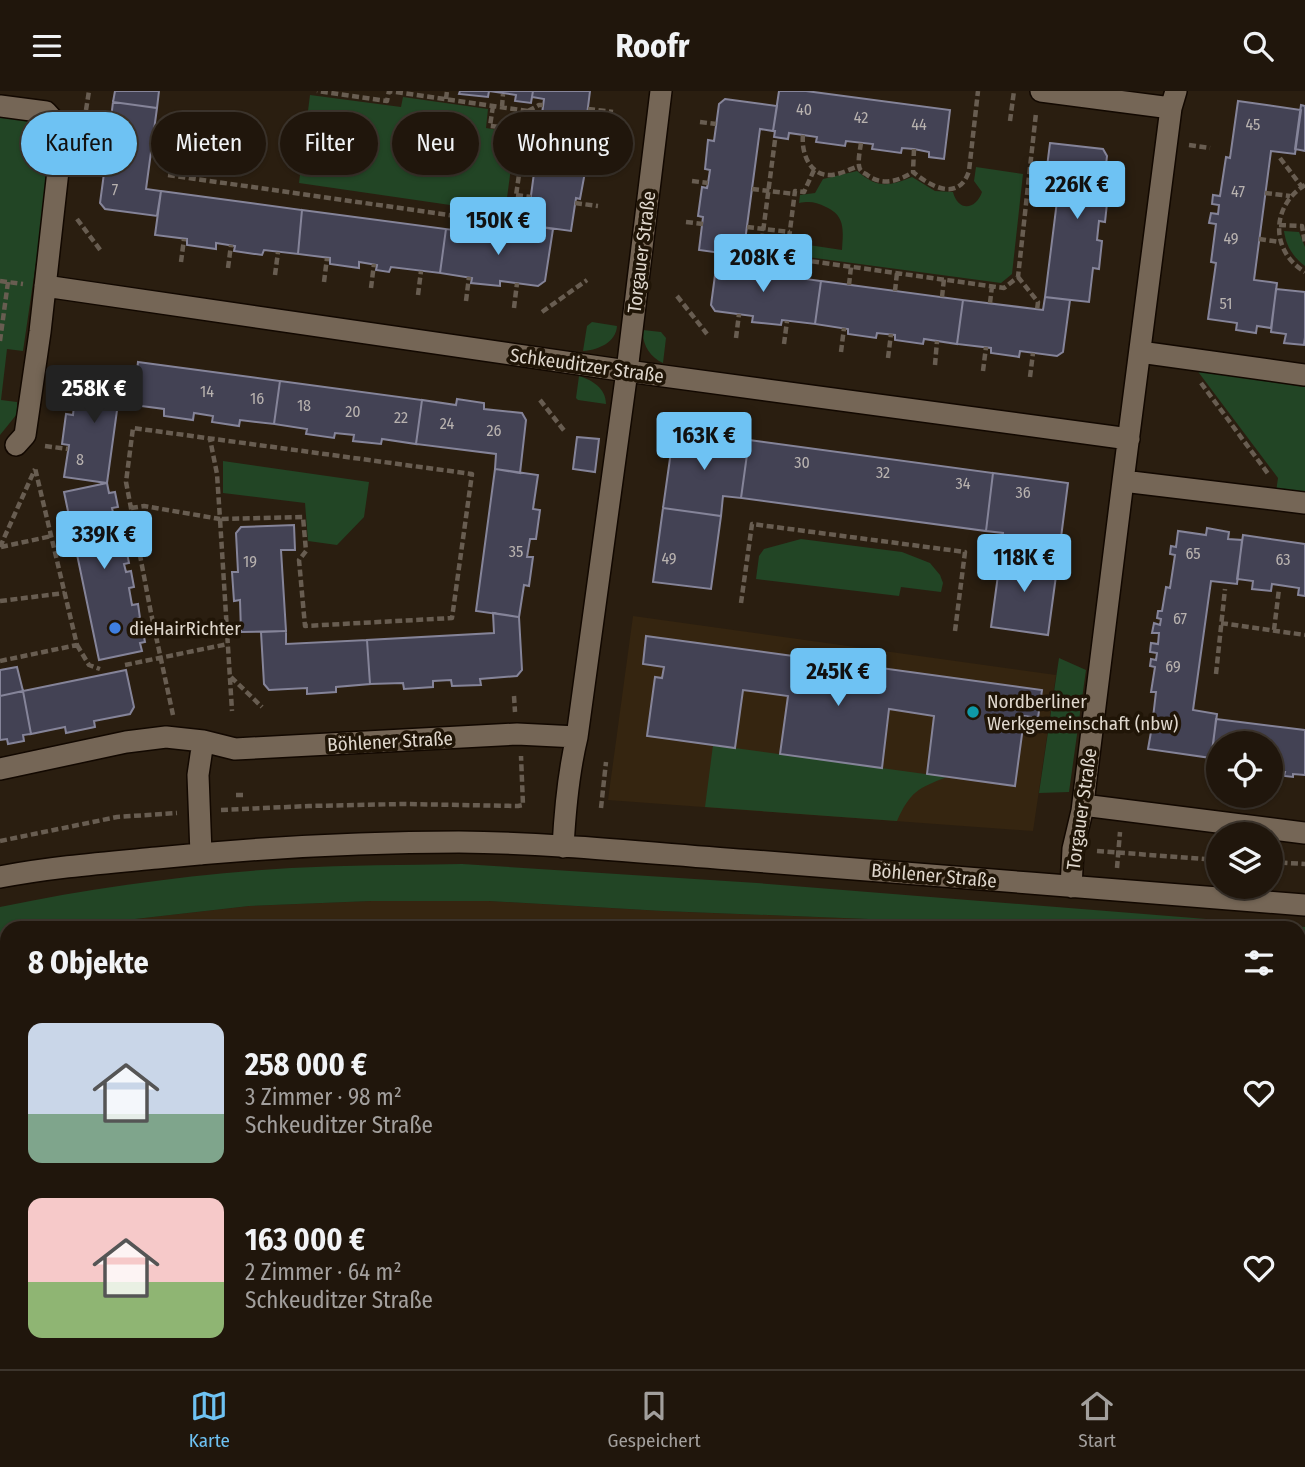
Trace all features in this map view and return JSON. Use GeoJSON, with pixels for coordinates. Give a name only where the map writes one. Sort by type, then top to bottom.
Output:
{"type":"FeatureCollection","features":[{"type":"Feature","properties":{"kind":"street","name":"Torgauer Straße"},"geometry":{"type":"LineString","coordinates":[[627,371],[661,91]]}},
{"type":"Feature","properties":{"kind":"street","name":"Torgauer Straße"},"geometry":{"type":"LineString","coordinates":[[1039,97],[1173,100],[1122,481],[1083,805],[1073,849],[1071,887]]}},
{"type":"Feature","properties":{"kind":"street"},"geometry":{"type":"LineString","coordinates":[[0,106],[46,112],[62,135],[26,435],[16,445]]}},
{"type":"Feature","properties":{"kind":"street","name":"Schkeuditzer Straße"},"geometry":{"type":"LineString","coordinates":[[45,286],[627,371],[1129,439]]}},
{"type":"Feature","properties":{"kind":"street"},"geometry":{"type":"LineString","coordinates":[[1140,352],[1305,375]]}},
{"type":"Feature","properties":{"kind":"street"},"geometry":{"type":"LineString","coordinates":[[563,847],[565,806],[577,737],[627,371]]}},
{"type":"Feature","properties":{"kind":"street"},"geometry":{"type":"LineString","coordinates":[[1122,481],[1305,503]]}},
{"type":"Feature","properties":{"kind":"street","name":"Böhlener Straße"},"geometry":{"type":"LineString","coordinates":[[0,769],[126,742],[166,737],[203,741],[235,749],[521,734],[577,737]]}},
{"type":"Feature","properties":{"kind":"street"},"geometry":{"type":"LineString","coordinates":[[201,854],[198,775],[203,741]]}},
{"type":"Feature","properties":{"kind":"street"},"geometry":{"type":"LineString","coordinates":[[1083,805],[1305,833]]}},
{"type":"Feature","properties":{"kind":"street","name":"Böhlener Straße"},"geometry":{"type":"LineString","coordinates":[[0,877],[40,870],[201,854],[358,844],[461,842],[563,847],[1305,905]]}},
{"type":"Feature","properties":{"kind":"path"},"geometry":{"type":"LineString","coordinates":[[86,110],[89,91]]}},
{"type":"Feature","properties":{"kind":"path"},"geometry":{"type":"LineString","coordinates":[[317,91],[387,101],[389,91],[527,111],[543,105]]}},
{"type":"Feature","properties":{"kind":"path"},"geometry":{"type":"LineString","coordinates":[[446,99],[447,91]]}},
{"type":"Feature","properties":{"kind":"path"},"geometry":{"type":"LineString","coordinates":[[913,172],[935,188],[958,187],[966,181],[978,91]]}},
{"type":"Feature","properties":{"kind":"path"},"geometry":{"type":"LineString","coordinates":[[1010,121],[1014,91]]}},
{"type":"Feature","properties":{"kind":"path"},"geometry":{"type":"LineString","coordinates":[[502,107],[503,94]]}},
{"type":"Feature","properties":{"kind":"path"},"geometry":{"type":"LineString","coordinates":[[775,140],[761,255],[1004,288],[1018,277],[1039,97]]}},
{"type":"Feature","properties":{"kind":"path"},"geometry":{"type":"LineString","coordinates":[[493,106],[490,126],[493,126]]}},
{"type":"Feature","properties":{"kind":"path"},"geometry":{"type":"LineString","coordinates":[[588,109],[613,112]]}},
{"type":"Feature","properties":{"kind":"path"},"geometry":{"type":"LineString","coordinates":[[700,122],[716,124]]}},
{"type":"Feature","properties":{"kind":"path"},"geometry":{"type":"LineString","coordinates":[[803,135],[804,155],[814,170],[832,175],[859,166]]}},
{"type":"Feature","properties":{"kind":"path"},"geometry":{"type":"LineString","coordinates":[[861,143],[861,171],[878,181],[904,179],[913,172],[914,149]]}},
{"type":"Feature","properties":{"kind":"path"},"geometry":{"type":"LineString","coordinates":[[1280,158],[1304,188],[1291,196],[1281,214],[1280,242],[1287,256],[1305,272]]}},
{"type":"Feature","properties":{"kind":"path"},"geometry":{"type":"LineString","coordinates":[[792,277],[796,247],[788,246],[795,191],[804,192],[814,170]]}},
{"type":"Feature","properties":{"kind":"path"},"geometry":{"type":"LineString","coordinates":[[169,175],[512,224],[519,175]]}},
{"type":"Feature","properties":{"kind":"path"},"geometry":{"type":"LineString","coordinates":[[692,181],[708,183]]}},
{"type":"Feature","properties":{"kind":"path"},"geometry":{"type":"LineString","coordinates":[[752,189],[795,194]]}},
{"type":"Feature","properties":{"kind":"path"},"geometry":{"type":"LineString","coordinates":[[1265,193],[1291,196]]}},
{"type":"Feature","properties":{"kind":"path"},"geometry":{"type":"LineString","coordinates":[[516,195],[531,197]]}},
{"type":"Feature","properties":{"kind":"path"},"geometry":{"type":"LineString","coordinates":[[575,203],[598,206]]}},
{"type":"Feature","properties":{"kind":"path"},"geometry":{"type":"LineString","coordinates":[[72,212],[101,251]]}},
{"type":"Feature","properties":{"kind":"path"},"geometry":{"type":"LineString","coordinates":[[686,222],[703,224]]}},
{"type":"Feature","properties":{"kind":"path"},"geometry":{"type":"LineString","coordinates":[[1279,225],[1302,226],[1305,243]]}},
{"type":"Feature","properties":{"kind":"path"},"geometry":{"type":"LineString","coordinates":[[747,227],[790,232]]}},
{"type":"Feature","properties":{"kind":"path"},"geometry":{"type":"LineString","coordinates":[[181,262],[184,239]]}},
{"type":"Feature","properties":{"kind":"path"},"geometry":{"type":"LineString","coordinates":[[1259,239],[1280,242]]}},
{"type":"Feature","properties":{"kind":"path"},"geometry":{"type":"LineString","coordinates":[[228,268],[231,245]]}},
{"type":"Feature","properties":{"kind":"path"},"geometry":{"type":"LineString","coordinates":[[275,275],[278,252]]}},
{"type":"Feature","properties":{"kind":"path"},"geometry":{"type":"LineString","coordinates":[[324,282],[327,258]]}},
{"type":"Feature","properties":{"kind":"path"},"geometry":{"type":"LineString","coordinates":[[371,288],[374,264]]}},
{"type":"Feature","properties":{"kind":"path"},"geometry":{"type":"LineString","coordinates":[[849,285],[851,267]]}},
{"type":"Feature","properties":{"kind":"path"},"geometry":{"type":"LineString","coordinates":[[418,295],[421,271]]}},
{"type":"Feature","properties":{"kind":"path"},"geometry":{"type":"LineString","coordinates":[[895,291],[897,273]]}},
{"type":"Feature","properties":{"kind":"path"},"geometry":{"type":"LineString","coordinates":[[466,301],[469,277]]}},
{"type":"Feature","properties":{"kind":"path"},"geometry":{"type":"LineString","coordinates":[[1018,277],[1038,302],[1037,310]]}},
{"type":"Feature","properties":{"kind":"path"},"geometry":{"type":"LineString","coordinates":[[942,297],[944,279]]}},
{"type":"Feature","properties":{"kind":"path"},"geometry":{"type":"LineString","coordinates":[[542,312],[587,280]]}},
{"type":"Feature","properties":{"kind":"path"},"geometry":{"type":"LineString","coordinates":[[0,341],[8,282]]}},
{"type":"Feature","properties":{"kind":"path"},"geometry":{"type":"LineString","coordinates":[[514,308],[517,283]]}},
{"type":"Feature","properties":{"kind":"path"},"geometry":{"type":"LineString","coordinates":[[990,303],[992,286]]}},
{"type":"Feature","properties":{"kind":"path"},"geometry":{"type":"LineString","coordinates":[[677,296],[707,334]]}},
{"type":"Feature","properties":{"kind":"path"},"geometry":{"type":"LineString","coordinates":[[736,338],[739,314]]}},
{"type":"Feature","properties":{"kind":"path"},"geometry":{"type":"LineString","coordinates":[[784,344],[787,321]]}},
{"type":"Feature","properties":{"kind":"path"},"geometry":{"type":"LineString","coordinates":[[841,352],[844,328]]}},
{"type":"Feature","properties":{"kind":"path"},"geometry":{"type":"LineString","coordinates":[[888,359],[891,334]]}},
{"type":"Feature","properties":{"kind":"path"},"geometry":{"type":"LineString","coordinates":[[934,365],[937,341]]}},
{"type":"Feature","properties":{"kind":"path"},"geometry":{"type":"LineString","coordinates":[[983,371],[986,347]]}},
{"type":"Feature","properties":{"kind":"path"},"geometry":{"type":"LineString","coordinates":[[1030,377],[1033,353]]}},
{"type":"Feature","properties":{"kind":"path"},"geometry":{"type":"LineString","coordinates":[[1182,357],[1270,477],[1268,499]]}},
{"type":"Feature","properties":{"kind":"path"},"geometry":{"type":"LineString","coordinates":[[47,396],[75,400]]}},
{"type":"Feature","properties":{"kind":"path"},"geometry":{"type":"LineString","coordinates":[[540,400],[566,433]]}},
{"type":"Feature","properties":{"kind":"path"},"geometry":{"type":"LineString","coordinates":[[131,508],[144,506],[220,519],[303,517],[306,551],[299,560],[305,626],[452,618],[472,474],[133,428],[126,482],[131,508],[161,657],[175,723]]}},
{"type":"Feature","properties":{"kind":"path"},"geometry":{"type":"LineString","coordinates":[[210,439],[218,474],[232,711]]}},
{"type":"Feature","properties":{"kind":"path"},"geometry":{"type":"LineString","coordinates":[[40,445],[68,449]]}},
{"type":"Feature","properties":{"kind":"path"},"geometry":{"type":"LineString","coordinates":[[0,547],[35,468],[77,645],[89,666],[100,669]]}},
{"type":"Feature","properties":{"kind":"path"},"geometry":{"type":"LineString","coordinates":[[741,603],[752,524],[778,527],[965,552],[955,631]]}},
{"type":"Feature","properties":{"kind":"path"},"geometry":{"type":"LineString","coordinates":[[0,547],[52,536]]}},
{"type":"Feature","properties":{"kind":"path"},"geometry":{"type":"LineString","coordinates":[[1216,674],[1224,589]]}},
{"type":"Feature","properties":{"kind":"path"},"geometry":{"type":"LineString","coordinates":[[1273,630],[1279,589]]}},
{"type":"Feature","properties":{"kind":"path"},"geometry":{"type":"LineString","coordinates":[[0,601],[65,593]]}},
{"type":"Feature","properties":{"kind":"path"},"geometry":{"type":"LineString","coordinates":[[1221,623],[1305,635]]}},
{"type":"Feature","properties":{"kind":"path"},"geometry":{"type":"LineString","coordinates":[[125,665],[228,643]]}},
{"type":"Feature","properties":{"kind":"path"},"geometry":{"type":"LineString","coordinates":[[0,661],[77,645]]}},
{"type":"Feature","properties":{"kind":"path"},"geometry":{"type":"LineString","coordinates":[[230,677],[262,707]]}},
{"type":"Feature","properties":{"kind":"path"},"geometry":{"type":"LineString","coordinates":[[0,841],[117,817],[200,811],[349,805],[523,805],[521,734]]}},
{"type":"Feature","properties":{"kind":"path"},"geometry":{"type":"LineString","coordinates":[[601,808],[606,762]]}},
{"type":"Feature","properties":{"kind":"path"},"geometry":{"type":"LineString","coordinates":[[515,779],[522,779]]}},
{"type":"Feature","properties":{"kind":"path"},"geometry":{"type":"LineString","coordinates":[[236,795],[245,795]]}},
{"type":"Feature","properties":{"kind":"path"},"geometry":{"type":"LineString","coordinates":[[1115,891],[1122,810]]}},
{"type":"Feature","properties":{"kind":"path"},"geometry":{"type":"LineString","coordinates":[[1073,849],[1206,859]]}},
{"type":"Feature","properties":{"kind":"path"},"geometry":{"type":"LineString","coordinates":[[1283,863],[1305,864]]}},
{"type":"Feature","properties":{"kind":"shaded area"},"geometry":{"type":"Polygon","coordinates":[[[633,616],[1056,675],[1033,831],[608,800],[633,616]]]}},
{"type":"Feature","properties":{"kind":"shaded area"},"geometry":{"type":"Polygon","coordinates":[[[371,901],[489,901],[919,921],[118,921],[249,906],[371,901]]]}},
{"type":"Feature","properties":{"kind":"green space"},"geometry":{"type":"Polygon","coordinates":[[[310,95],[401,107],[403,97],[488,109],[486,128],[493,129],[493,175],[510,175],[505,213],[299,183],[300,175],[378,175],[378,112],[308,112],[310,95]]]}},
{"type":"Feature","properties":{"kind":"green space"},"geometry":{"type":"Polygon","coordinates":[[[0,114],[21,117],[21,175],[49,175],[23,351],[7,349],[1,400],[17,402],[17,414],[0,435],[0,114]]]}},
{"type":"Feature","properties":{"kind":"green space"},"geometry":{"type":"Polygon","coordinates":[[[976,167],[1023,174],[1012,274],[1001,283],[800,256],[802,244],[842,250],[842,225],[837,215],[819,204],[799,203],[800,195],[815,193],[823,179],[857,171],[871,181],[884,184],[912,177],[935,191],[953,192],[959,203],[967,206],[976,202],[982,192],[974,181],[976,167]]]}},
{"type":"Feature","properties":{"kind":"green space"},"geometry":{"type":"Polygon","coordinates":[[[1284,231],[1299,232],[1305,247],[1305,266],[1291,251],[1284,231]]]}},
{"type":"Feature","properties":{"kind":"green space"},"geometry":{"type":"Polygon","coordinates":[[[592,322],[617,326],[616,332],[606,344],[583,351],[587,326],[592,322]]]}},
{"type":"Feature","properties":{"kind":"green space"},"geometry":{"type":"Polygon","coordinates":[[[643,330],[661,332],[666,338],[663,363],[648,350],[643,330]]]}},
{"type":"Feature","properties":{"kind":"green space"},"geometry":{"type":"Polygon","coordinates":[[[1196,369],[1305,387],[1305,495],[1276,492],[1278,478],[1196,369]]]}},
{"type":"Feature","properties":{"kind":"green space"},"geometry":{"type":"Polygon","coordinates":[[[579,376],[589,380],[604,393],[606,404],[576,398],[579,376]]]}},
{"type":"Feature","properties":{"kind":"green space"},"geometry":{"type":"Polygon","coordinates":[[[223,461],[369,482],[364,517],[337,545],[308,541],[305,503],[223,493],[223,461]]]}},
{"type":"Feature","properties":{"kind":"green space"},"geometry":{"type":"Polygon","coordinates":[[[801,539],[902,552],[930,563],[940,575],[943,583],[941,592],[901,587],[899,596],[756,579],[759,556],[764,549],[801,539]]]}},
{"type":"Feature","properties":{"kind":"green space"},"geometry":{"type":"Polygon","coordinates":[[[1059,658],[1086,670],[1069,792],[1039,793],[1059,658]]]}},
{"type":"Feature","properties":{"kind":"green space"},"geometry":{"type":"Polygon","coordinates":[[[713,745],[947,777],[916,792],[906,803],[897,821],[705,807],[713,745]]]}},
{"type":"Feature","properties":{"kind":"green space"},"geometry":{"type":"Polygon","coordinates":[[[462,864],[757,883],[1230,921],[919,921],[489,901],[371,901],[249,906],[118,921],[0,921],[0,907],[108,887],[218,874],[355,866],[462,864]]]}},
{"type":"Feature","properties":{"kind":"building"},"geometry":{"type":"Polygon","coordinates":[[[115,91],[159,91],[157,108],[113,102],[115,91]]]}},
{"type":"Feature","properties":{"kind":"building"},"geometry":{"type":"Polygon","coordinates":[[[460,91],[489,91],[488,97],[459,94],[460,91]]]}},
{"type":"Feature","properties":{"kind":"building"},"geometry":{"type":"Polygon","coordinates":[[[489,91],[533,91],[531,103],[515,101],[516,95],[489,91]]]}},
{"type":"Feature","properties":{"kind":"building"},"geometry":{"type":"Polygon","coordinates":[[[533,91],[590,91],[587,112],[542,112],[544,99],[532,97],[533,91]]]}},
{"type":"Feature","properties":{"kind":"building"},"geometry":{"type":"Polygon","coordinates":[[[779,91],[806,91],[950,110],[944,159],[929,157],[929,152],[914,149],[902,148],[901,153],[872,149],[873,144],[846,141],[845,146],[816,142],[817,137],[789,133],[788,139],[774,137],[779,91]]]}},
{"type":"Feature","properties":{"kind":"building"},"geometry":{"type":"Polygon","coordinates":[[[725,99],[777,106],[773,131],[760,129],[743,256],[699,250],[703,217],[698,216],[702,187],[707,188],[710,170],[705,169],[708,140],[714,141],[719,104],[725,99]]]}},
{"type":"Feature","properties":{"kind":"building"},"geometry":{"type":"Polygon","coordinates":[[[1238,101],[1301,110],[1295,154],[1271,151],[1254,280],[1277,283],[1271,328],[1257,326],[1256,333],[1236,330],[1237,323],[1208,319],[1216,263],[1211,262],[1216,224],[1209,223],[1211,213],[1218,214],[1219,205],[1212,204],[1213,195],[1220,196],[1226,157],[1230,158],[1238,101]]]}},
{"type":"Feature","properties":{"kind":"building"},"geometry":{"type":"Polygon","coordinates":[[[113,102],[157,108],[156,112],[151,112],[151,152],[146,189],[161,191],[157,216],[105,209],[100,203],[104,175],[137,175],[137,112],[112,112],[113,102]]]}},
{"type":"Feature","properties":{"kind":"building"},"geometry":{"type":"Polygon","coordinates":[[[1301,105],[1305,106],[1305,151],[1295,149],[1301,105]]]}},
{"type":"Feature","properties":{"kind":"building"},"geometry":{"type":"Polygon","coordinates":[[[1050,143],[1103,149],[1107,156],[1103,193],[1108,194],[1105,222],[1099,221],[1097,240],[1102,241],[1099,269],[1093,268],[1089,302],[1045,297],[1061,169],[1047,167],[1050,143]]]}},
{"type":"Feature","properties":{"kind":"building"},"geometry":{"type":"Polygon","coordinates":[[[534,175],[584,175],[580,199],[576,198],[571,231],[527,225],[534,175]]]}},
{"type":"Feature","properties":{"kind":"building"},"geometry":{"type":"Polygon","coordinates":[[[161,191],[302,210],[298,254],[264,250],[262,255],[234,251],[235,246],[216,243],[216,249],[187,245],[187,239],[155,235],[161,191]]]}},
{"type":"Feature","properties":{"kind":"building"},"geometry":{"type":"Polygon","coordinates":[[[302,210],[446,229],[440,273],[391,267],[389,272],[376,270],[377,265],[359,262],[359,268],[330,264],[330,258],[298,254],[302,210]]]}},
{"type":"Feature","properties":{"kind":"building"},"geometry":{"type":"Polygon","coordinates":[[[527,225],[553,229],[545,281],[538,286],[500,281],[500,286],[471,283],[472,278],[440,273],[446,229],[525,239],[527,225]]]}},
{"type":"Feature","properties":{"kind":"building"},"geometry":{"type":"Polygon","coordinates":[[[718,253],[743,256],[741,270],[821,281],[815,324],[782,320],[781,325],[752,322],[753,316],[715,311],[711,305],[718,253]]]}},
{"type":"Feature","properties":{"kind":"building"},"geometry":{"type":"Polygon","coordinates":[[[821,281],[963,300],[957,344],[924,339],[923,344],[895,340],[895,335],[877,333],[876,338],[848,334],[848,329],[815,324],[821,281]]]}},
{"type":"Feature","properties":{"kind":"building"},"geometry":{"type":"Polygon","coordinates":[[[1276,289],[1305,292],[1304,345],[1284,343],[1286,334],[1271,332],[1276,289]]]}},
{"type":"Feature","properties":{"kind":"building"},"geometry":{"type":"Polygon","coordinates":[[[1045,297],[1070,300],[1063,352],[1057,356],[1020,351],[1019,357],[991,353],[991,348],[957,344],[963,300],[1043,310],[1045,297]]]}},
{"type":"Feature","properties":{"kind":"building"},"geometry":{"type":"Polygon","coordinates":[[[138,362],[280,381],[274,424],[240,420],[239,426],[212,422],[213,416],[194,413],[193,420],[164,416],[164,409],[133,405],[138,362]]]}},
{"type":"Feature","properties":{"kind":"building"},"geometry":{"type":"Polygon","coordinates":[[[83,373],[136,380],[133,405],[118,403],[107,483],[64,477],[69,445],[62,444],[66,414],[73,415],[77,377],[83,373]]]}},
{"type":"Feature","properties":{"kind":"building"},"geometry":{"type":"Polygon","coordinates":[[[280,381],[422,400],[416,444],[382,439],[381,444],[353,441],[354,435],[335,433],[334,438],[306,434],[307,429],[274,424],[280,381]]]}},
{"type":"Feature","properties":{"kind":"building"},"geometry":{"type":"Polygon","coordinates":[[[457,399],[484,403],[484,409],[522,413],[526,420],[520,473],[495,469],[496,454],[416,444],[422,400],[456,405],[457,399]]]}},
{"type":"Feature","properties":{"kind":"building"},"geometry":{"type":"Polygon","coordinates":[[[674,430],[749,440],[741,498],[723,496],[721,516],[663,508],[674,430]]]}},
{"type":"Feature","properties":{"kind":"building"},"geometry":{"type":"Polygon","coordinates":[[[577,437],[599,439],[595,472],[573,469],[577,437]]]}},
{"type":"Feature","properties":{"kind":"building"},"geometry":{"type":"Polygon","coordinates":[[[749,440],[993,473],[986,531],[741,498],[749,440]]]}},
{"type":"Feature","properties":{"kind":"building"},"geometry":{"type":"Polygon","coordinates":[[[495,469],[538,475],[533,509],[540,510],[536,539],[530,539],[527,557],[533,557],[529,586],[524,585],[519,617],[476,611],[495,469]]]}},
{"type":"Feature","properties":{"kind":"building"},"geometry":{"type":"Polygon","coordinates":[[[993,473],[1068,483],[1058,561],[1001,553],[1003,533],[986,531],[993,473]]]}},
{"type":"Feature","properties":{"kind":"building"},"geometry":{"type":"Polygon","coordinates":[[[107,483],[109,493],[115,492],[118,507],[112,508],[114,517],[119,516],[122,531],[117,532],[121,549],[126,548],[129,563],[124,564],[126,572],[131,571],[134,587],[129,588],[132,605],[138,604],[140,618],[135,619],[137,628],[142,627],[145,642],[140,643],[142,651],[99,660],[64,492],[107,483]]]}},
{"type":"Feature","properties":{"kind":"building"},"geometry":{"type":"Polygon","coordinates":[[[663,508],[721,516],[711,589],[653,582],[663,508]]]}},
{"type":"Feature","properties":{"kind":"building"},"geometry":{"type":"Polygon","coordinates":[[[294,525],[295,550],[281,550],[286,631],[241,632],[240,600],[234,601],[232,572],[238,572],[236,533],[241,527],[294,525]]]}},
{"type":"Feature","properties":{"kind":"building"},"geometry":{"type":"Polygon","coordinates":[[[1207,528],[1229,532],[1228,539],[1242,540],[1237,584],[1211,581],[1193,710],[1217,714],[1215,731],[1206,731],[1206,757],[1148,749],[1151,732],[1147,732],[1148,725],[1152,726],[1156,692],[1151,692],[1155,667],[1150,666],[1151,659],[1156,660],[1157,653],[1150,652],[1151,643],[1158,644],[1159,633],[1152,633],[1154,623],[1160,625],[1158,611],[1162,611],[1166,587],[1170,588],[1175,555],[1170,554],[1171,546],[1176,547],[1178,531],[1206,535],[1207,528]]]}},
{"type":"Feature","properties":{"kind":"building"},"geometry":{"type":"Polygon","coordinates":[[[1243,535],[1305,544],[1305,596],[1298,595],[1299,588],[1272,584],[1271,591],[1252,589],[1253,581],[1237,579],[1243,535]]]}},
{"type":"Feature","properties":{"kind":"building"},"geometry":{"type":"Polygon","coordinates":[[[1001,553],[1058,561],[1048,635],[991,627],[1001,553]]]}},
{"type":"Feature","properties":{"kind":"building"},"geometry":{"type":"Polygon","coordinates":[[[493,613],[519,617],[522,670],[517,676],[480,679],[481,685],[452,686],[451,680],[433,681],[433,687],[404,689],[403,683],[370,684],[367,640],[494,633],[493,613]]]}},
{"type":"Feature","properties":{"kind":"building"},"geometry":{"type":"Polygon","coordinates":[[[286,631],[286,644],[367,640],[370,684],[336,687],[336,692],[307,694],[307,688],[269,690],[264,684],[261,632],[286,631]]]}},
{"type":"Feature","properties":{"kind":"building","name":"Nordberliner Werkgemeinschaft (nbw)"},"geometry":{"type":"Polygon","coordinates":[[[646,636],[1042,690],[1038,718],[1017,715],[1016,726],[1023,727],[1015,786],[927,774],[934,716],[889,709],[882,768],[780,754],[788,696],[743,690],[735,748],[647,736],[655,677],[662,678],[664,667],[643,664],[646,636]]]}},
{"type":"Feature","properties":{"kind":"building"},"geometry":{"type":"Polygon","coordinates":[[[17,667],[23,691],[0,696],[0,670],[17,667]]]}},
{"type":"Feature","properties":{"kind":"building"},"geometry":{"type":"Polygon","coordinates":[[[126,670],[134,707],[130,714],[94,721],[95,727],[66,733],[65,727],[31,734],[23,691],[126,670]]]}},
{"type":"Feature","properties":{"kind":"building"},"geometry":{"type":"Polygon","coordinates":[[[23,691],[31,734],[23,735],[24,741],[8,744],[7,739],[0,740],[0,696],[23,691]]]}},
{"type":"Feature","properties":{"kind":"building"},"geometry":{"type":"Polygon","coordinates":[[[1216,719],[1305,730],[1305,775],[1284,776],[1283,731],[1215,731],[1216,719]]]}},
{"type":"Feature","properties":{"kind":"place","name":"dieHairRichter"},"geometry":{"type":"Point","coordinates":[115,628]}},
{"type":"Feature","properties":{"kind":"place","name":"Nordberliner Werkgemeinschaft (nbw)"},"geometry":{"type":"Point","coordinates":[973,712]}}]}
